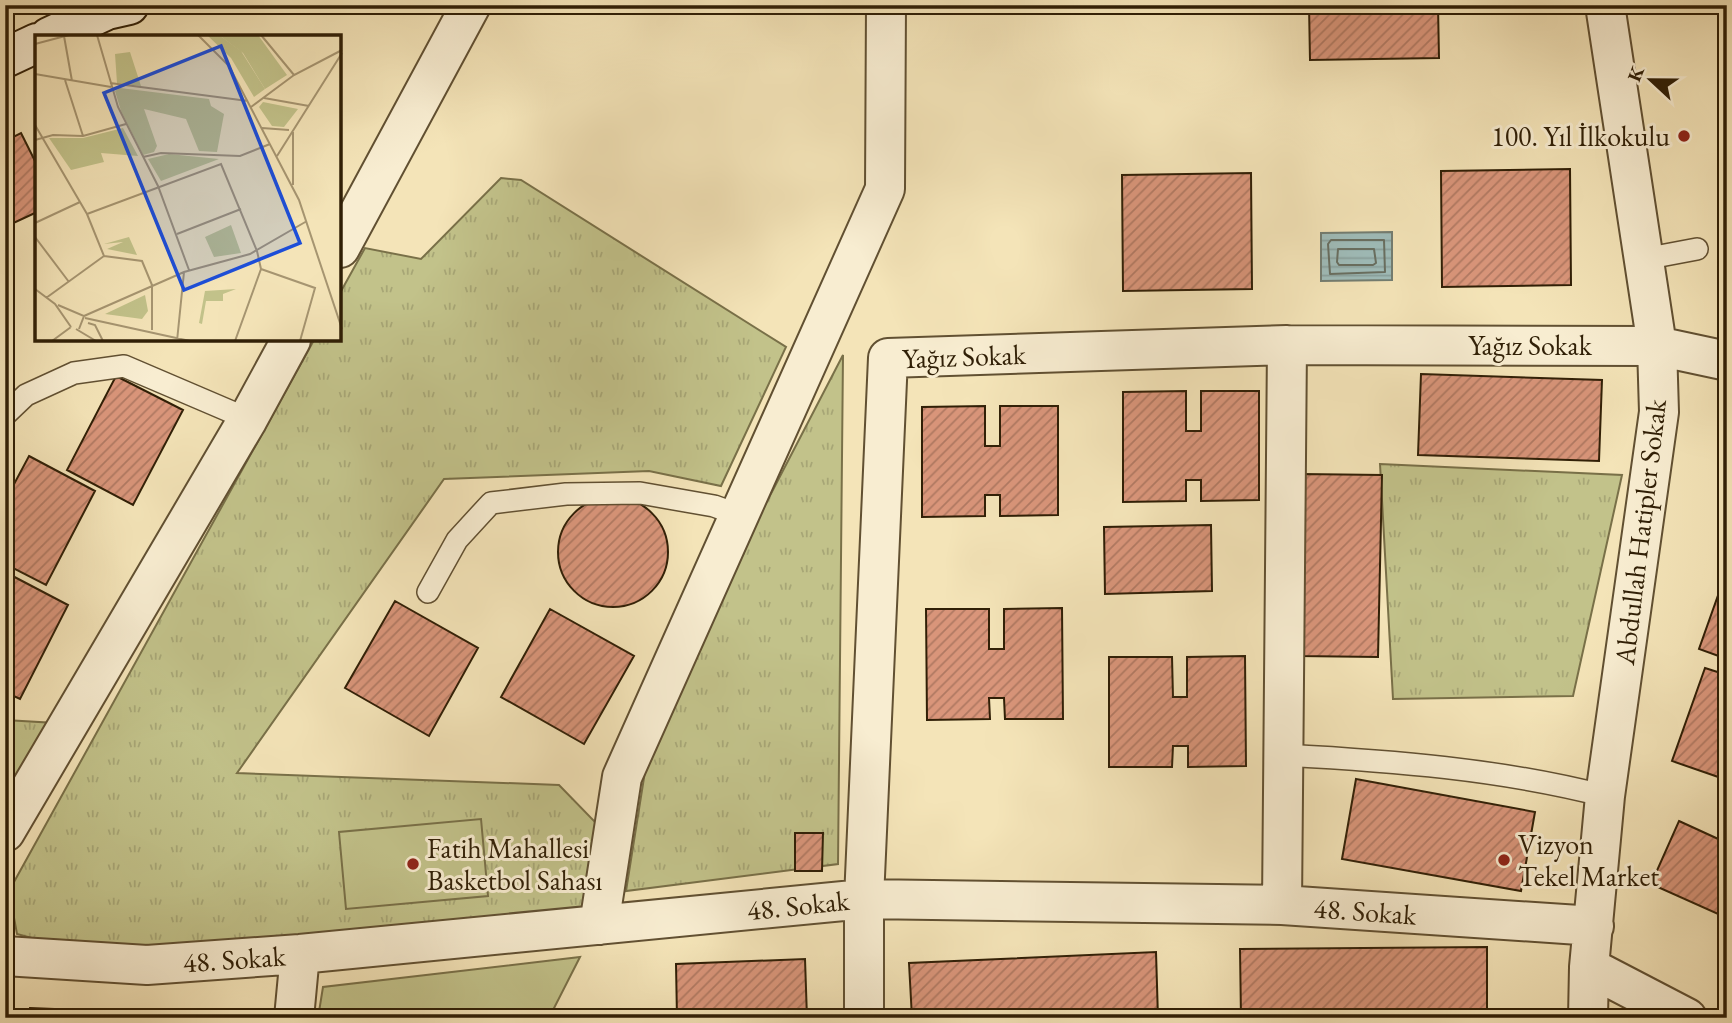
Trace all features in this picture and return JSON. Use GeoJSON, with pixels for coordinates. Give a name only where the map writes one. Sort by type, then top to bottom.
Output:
{"type":"FeatureCollection","features":[{"type":"Feature","properties":{"kind":"street"},"geometry":{"type":"LineString","coordinates":[[53,35],[107,10],[129,5]]}},
{"type":"Feature","properties":{"kind":"street"},"geometry":{"type":"LineString","coordinates":[[341,245],[471,5]]}},
{"type":"Feature","properties":{"kind":"street"},"geometry":{"type":"LineString","coordinates":[[599,925],[622,778],[885,189],[886,5]]}},
{"type":"Feature","properties":{"kind":"street","name":"Abdullah Hatipler Sokak"},"geometry":{"type":"LineString","coordinates":[[1588,1018],[1589,967],[1605,796],[1659,412],[1657,345],[1605,5]]}},
{"type":"Feature","properties":{"kind":"street"},"geometry":{"type":"LineString","coordinates":[[5,58],[35,44]]}},
{"type":"Feature","properties":{"kind":"street"},"geometry":{"type":"LineString","coordinates":[[5,832],[248,419],[289,341]]}},
{"type":"Feature","properties":{"kind":"street"},"geometry":{"type":"LineString","coordinates":[[1282,905],[1287,345]]}},
{"type":"Feature","properties":{"kind":"street","name":"Yağız Sokak"},"geometry":{"type":"LineString","coordinates":[[864,1018],[864,899],[888,358],[1287,345],[1657,345],[1727,361]]}},
{"type":"Feature","properties":{"kind":"street","name":"48. Sokak"},"geometry":{"type":"LineString","coordinates":[[5,956],[147,965],[300,954],[864,899],[1282,905],[1594,926]]}},
{"type":"Feature","properties":{"kind":"street"},"geometry":{"type":"LineString","coordinates":[[294,1018],[300,954]]}},
{"type":"Feature","properties":{"kind":"street"},"geometry":{"type":"LineString","coordinates":[[1589,967],[1687,1018]]}},
{"type":"Feature","properties":{"kind":"lane"},"geometry":{"type":"LineString","coordinates":[[1644,259],[1697,249]]}},
{"type":"Feature","properties":{"kind":"lane"},"geometry":{"type":"LineString","coordinates":[[5,415],[26,396],[74,373],[124,366],[248,419]]}},
{"type":"Feature","properties":{"kind":"lane"},"geometry":{"type":"LineString","coordinates":[[428,592],[457,540],[491,503],[566,494],[640,493],[714,506],[739,515]]}},
{"type":"Feature","properties":{"kind":"lane"},"geometry":{"type":"LineString","coordinates":[[1284,755],[1376,760],[1482,772],[1605,796]]}},
{"type":"Feature","properties":{"kind":"green space"},"geometry":{"type":"Polygon","coordinates":[[[501,178],[521,180],[786,347],[721,486],[649,471],[444,479],[237,773],[559,785],[597,824],[582,917],[184,953],[39,940],[17,934],[9,891],[313,341],[341,341],[341,291],[365,248],[421,259],[501,178]]]}},
{"type":"Feature","properties":{"kind":"green space"},"geometry":{"type":"Polygon","coordinates":[[[843,355],[838,864],[626,891],[653,721],[843,355]]]}},
{"type":"Feature","properties":{"kind":"green space"},"geometry":{"type":"Polygon","coordinates":[[[1380,464],[1622,475],[1573,696],[1393,699],[1380,464]]]}},
{"type":"Feature","properties":{"kind":"green space"},"geometry":{"type":"Polygon","coordinates":[[[5,720],[55,723],[5,813],[5,720]]]}},
{"type":"Feature","properties":{"kind":"green space","name":"Fatih Mahallesi Basketbol Sahası"},"geometry":{"type":"Polygon","coordinates":[[[481,819],[488,896],[346,909],[339,832],[481,819]]]}},
{"type":"Feature","properties":{"kind":"green space"},"geometry":{"type":"Polygon","coordinates":[[[580,957],[549,1018],[318,1018],[323,987],[580,957]]]}},
{"type":"Feature","properties":{"kind":"water"},"geometry":{"type":"Polygon","coordinates":[[[1392,232],[1392,280],[1321,281],[1321,233],[1392,232]]]}},
{"type":"Feature","properties":{"kind":"building"},"geometry":{"type":"Polygon","coordinates":[[[1309,5],[1438,5],[1439,58],[1310,60],[1309,5]]]}},
{"type":"Feature","properties":{"kind":"building"},"geometry":{"type":"Polygon","coordinates":[[[21,133],[35,161],[35,213],[5,227],[5,141],[21,133]]]}},
{"type":"Feature","properties":{"kind":"building"},"geometry":{"type":"Polygon","coordinates":[[[1570,169],[1571,285],[1442,287],[1441,171],[1570,169]]]}},
{"type":"Feature","properties":{"kind":"building"},"geometry":{"type":"Polygon","coordinates":[[[1251,173],[1252,289],[1123,291],[1122,175],[1251,173]]]}},
{"type":"Feature","properties":{"kind":"building"},"geometry":{"type":"Polygon","coordinates":[[[1421,374],[1602,380],[1599,461],[1418,455],[1421,374]]]}},
{"type":"Feature","properties":{"kind":"building"},"geometry":{"type":"Polygon","coordinates":[[[116,376],[183,410],[133,505],[67,470],[116,376]]]}},
{"type":"Feature","properties":{"kind":"building"},"geometry":{"type":"Polygon","coordinates":[[[1186,391],[1186,431],[1201,431],[1201,391],[1259,391],[1259,500],[1201,501],[1201,480],[1186,480],[1186,501],[1123,502],[1123,392],[1186,391]]]}},
{"type":"Feature","properties":{"kind":"building"},"geometry":{"type":"Polygon","coordinates":[[[985,406],[985,446],[1000,446],[1000,406],[1058,406],[1058,515],[1000,516],[1000,495],[985,495],[985,516],[922,517],[922,407],[985,406]]]}},
{"type":"Feature","properties":{"kind":"building"},"geometry":{"type":"Polygon","coordinates":[[[29,456],[95,491],[46,585],[5,564],[5,501],[29,456]]]}},
{"type":"Feature","properties":{"kind":"building"},"geometry":{"type":"Polygon","coordinates":[[[1302,474],[1382,475],[1378,657],[1298,656],[1302,474]]]}},
{"type":"Feature","properties":{"kind":"building"},"geometry":{"type":"Polygon","coordinates":[[[613,497],[634,501],[652,513],[664,531],[668,552],[664,573],[652,591],[634,603],[613,607],[592,603],[574,591],[562,573],[558,552],[562,531],[574,513],[592,501],[613,497]]]}},
{"type":"Feature","properties":{"kind":"building"},"geometry":{"type":"Polygon","coordinates":[[[1211,525],[1212,591],[1105,594],[1104,527],[1211,525]]]}},
{"type":"Feature","properties":{"kind":"building"},"geometry":{"type":"Polygon","coordinates":[[[1727,570],[1727,659],[1699,649],[1727,570]]]}},
{"type":"Feature","properties":{"kind":"building"},"geometry":{"type":"Polygon","coordinates":[[[5,572],[68,605],[20,699],[5,692],[5,572]]]}},
{"type":"Feature","properties":{"kind":"building"},"geometry":{"type":"Polygon","coordinates":[[[395,601],[478,648],[429,736],[345,688],[395,601]]]}},
{"type":"Feature","properties":{"kind":"building"},"geometry":{"type":"Polygon","coordinates":[[[1062,608],[1063,719],[1005,719],[1004,698],[989,698],[990,719],[927,720],[926,609],[989,609],[989,649],[1004,649],[1004,609],[1062,608]]]}},
{"type":"Feature","properties":{"kind":"building"},"geometry":{"type":"Polygon","coordinates":[[[550,609],[634,656],[584,744],[501,697],[550,609]]]}},
{"type":"Feature","properties":{"kind":"building"},"geometry":{"type":"Polygon","coordinates":[[[1245,656],[1246,766],[1188,767],[1188,746],[1173,746],[1172,767],[1109,767],[1109,657],[1172,657],[1173,697],[1187,697],[1187,657],[1245,656]]]}},
{"type":"Feature","properties":{"kind":"building"},"geometry":{"type":"Polygon","coordinates":[[[1705,668],[1727,675],[1727,780],[1672,761],[1705,668]]]}},
{"type":"Feature","properties":{"kind":"building"},"geometry":{"type":"Polygon","coordinates":[[[1356,779],[1535,812],[1521,891],[1342,859],[1356,779]]]}},
{"type":"Feature","properties":{"kind":"building"},"geometry":{"type":"Polygon","coordinates":[[[1679,821],[1727,843],[1727,918],[1651,884],[1679,821]]]}},
{"type":"Feature","properties":{"kind":"building"},"geometry":{"type":"Polygon","coordinates":[[[795,833],[823,833],[822,871],[795,871],[795,833]]]}},
{"type":"Feature","properties":{"kind":"building"},"geometry":{"type":"Polygon","coordinates":[[[1487,947],[1487,1018],[1241,1018],[1240,949],[1487,947]]]}},
{"type":"Feature","properties":{"kind":"building"},"geometry":{"type":"Polygon","coordinates":[[[1156,952],[1158,1018],[912,1018],[909,963],[1156,952]]]}},
{"type":"Feature","properties":{"kind":"building"},"geometry":{"type":"Polygon","coordinates":[[[805,959],[807,1018],[677,1018],[676,964],[805,959]]]}},
{"type":"Feature","properties":{"kind":"building"},"geometry":{"type":"Polygon","coordinates":[[[30,1008],[128,1012],[128,1018],[29,1018],[30,1008]]]}},
{"type":"Feature","properties":{"kind":"building"},"geometry":{"type":"Polygon","coordinates":[[[178,1011],[229,1018],[177,1018],[178,1011]]]}},
{"type":"Feature","properties":{"kind":"place","name":"100. Yıl İlkokulu"},"geometry":{"type":"Point","coordinates":[1684,136]}},
{"type":"Feature","properties":{"kind":"place","name":"Vizyon Tekel Market"},"geometry":{"type":"Point","coordinates":[1504,860]}},
{"type":"Feature","properties":{"kind":"place","name":"Fatih Mahallesi Basketbol Sahası"},"geometry":{"type":"Point","coordinates":[413,864]}}]}
